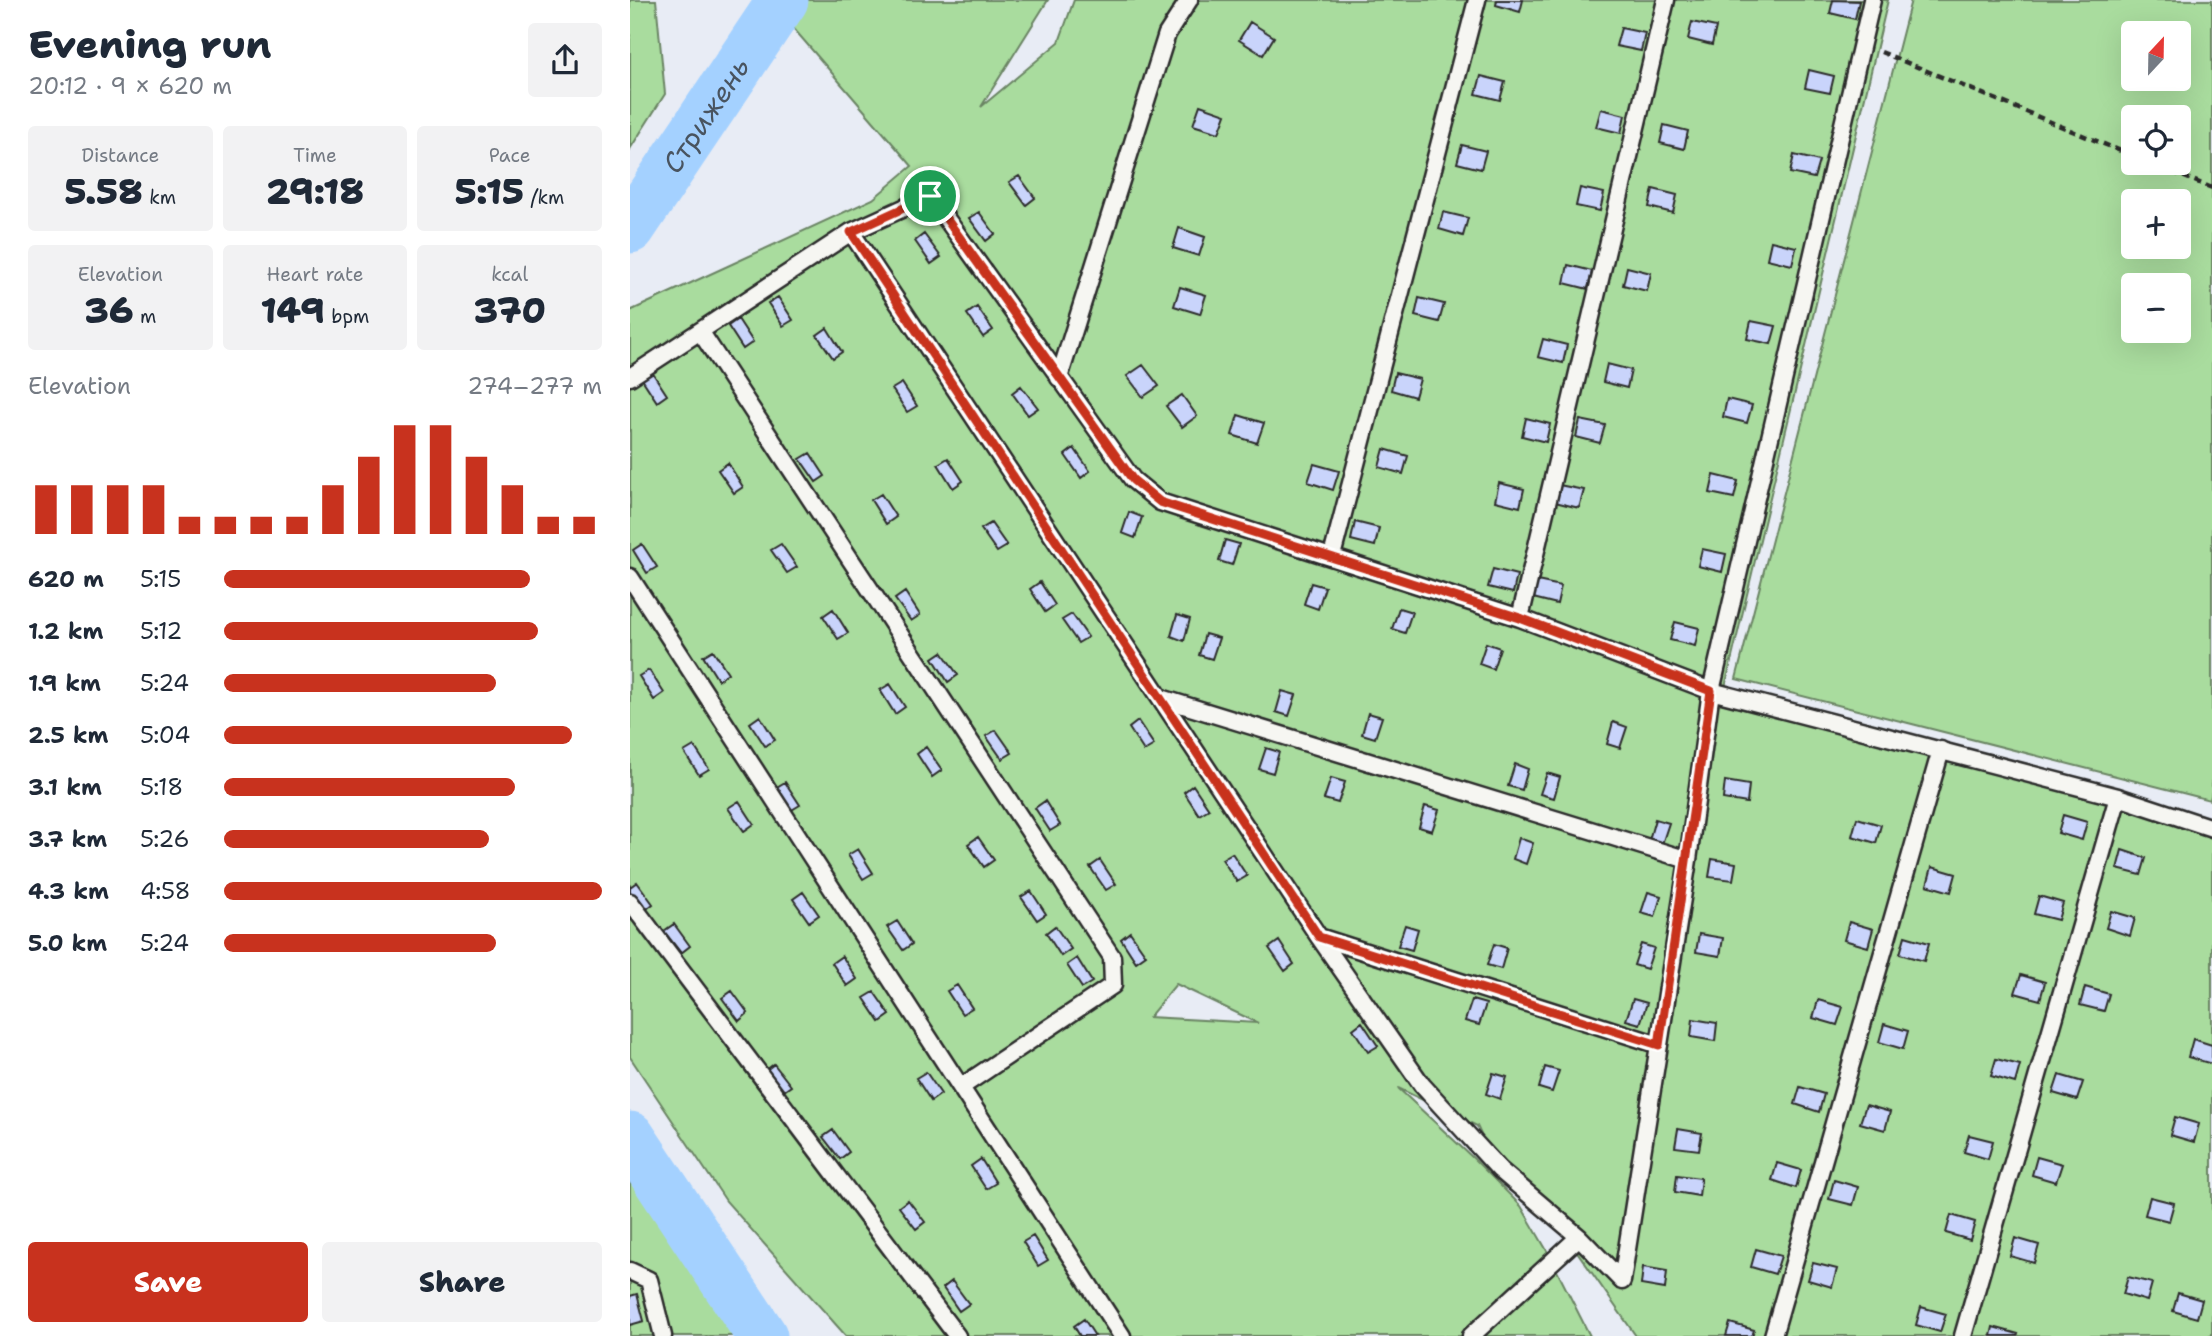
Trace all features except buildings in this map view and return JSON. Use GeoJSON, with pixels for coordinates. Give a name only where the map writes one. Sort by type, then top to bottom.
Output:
{"type":"FeatureCollection","features":[{"type":"Feature","properties":{"kind":"lane"},"geometry":{"type":"LineString","coordinates":[[1059,378],[1167,34],[1189,0]]}},
{"type":"Feature","properties":{"kind":"lane"},"geometry":{"type":"LineString","coordinates":[[1332,556],[1477,0]]}},
{"type":"Feature","properties":{"kind":"lane"},"geometry":{"type":"LineString","coordinates":[[1520,618],[1665,0]]}},
{"type":"Feature","properties":{"kind":"lane"},"geometry":{"type":"LineString","coordinates":[[851,232],[1319,937],[1422,1085],[1500,1170],[1579,1237],[1622,1281],[1688,860],[1711,691],[1872,0]]}},
{"type":"Feature","properties":{"kind":"lane"},"geometry":{"type":"LineString","coordinates":[[630,377],[851,232],[930,196],[1133,480],[1160,502],[1520,618],[1711,691],[2118,797],[2212,828]]}},
{"type":"Feature","properties":{"kind":"lane"},"geometry":{"type":"LineString","coordinates":[[699,331],[1112,957],[1114,985],[961,1087]]}},
{"type":"Feature","properties":{"kind":"lane"},"geometry":{"type":"LineString","coordinates":[[630,577],[1122,1336]]}},
{"type":"Feature","properties":{"kind":"lane"},"geometry":{"type":"LineString","coordinates":[[1161,698],[1688,860]]}},
{"type":"Feature","properties":{"kind":"lane"},"geometry":{"type":"LineString","coordinates":[[1773,1336],[1941,750]]}},
{"type":"Feature","properties":{"kind":"lane"},"geometry":{"type":"LineString","coordinates":[[1963,1336],[2118,797]]}},
{"type":"Feature","properties":{"kind":"lane"},"geometry":{"type":"LineString","coordinates":[[630,902],[957,1336]]}},
{"type":"Feature","properties":{"kind":"lane"},"geometry":{"type":"LineString","coordinates":[[1319,937],[1659,1045]]}},
{"type":"Feature","properties":{"kind":"lane"},"geometry":{"type":"LineString","coordinates":[[1471,1336],[1579,1237]]}},
{"type":"Feature","properties":{"kind":"lane"},"geometry":{"type":"LineString","coordinates":[[630,1271],[649,1280],[663,1336]]}},
{"type":"Feature","properties":{"kind":"path"},"geometry":{"type":"LineString","coordinates":[[1861,44],[2121,151]]}},
{"type":"Feature","properties":{"kind":"path"},"geometry":{"type":"LineString","coordinates":[[2180,175],[2212,188]]}},
{"type":"Feature","properties":{"kind":"green space"},"geometry":{"type":"Polygon","coordinates":[[[630,0],[656,0],[665,94],[630,149],[630,0]]]}},
{"type":"Feature","properties":{"kind":"green space"},"geometry":{"type":"Polygon","coordinates":[[[769,0],[1048,0],[981,107],[1059,42],[1074,0],[1888,0],[1725,687],[2132,792],[2212,822],[2212,1336],[1636,1336],[1548,1210],[1490,1154],[1477,1126],[1398,1088],[1521,1206],[1590,1336],[956,1336],[630,913],[630,311],[873,199],[912,166],[769,0]],[[1176,984],[1149,1017],[1258,1023],[1176,984]]]}},
{"type":"Feature","properties":{"kind":"green space"},"geometry":{"type":"Polygon","coordinates":[[[1911,0],[2212,0],[2210,800],[1736,679],[1911,0]]]}},
{"type":"Feature","properties":{"kind":"green space"},"geometry":{"type":"Polygon","coordinates":[[[630,918],[945,1336],[846,1336],[726,1201],[630,1057],[630,918]]]}},
{"type":"Feature","properties":{"kind":"green space"},"geometry":{"type":"Polygon","coordinates":[[[630,1147],[673,1234],[746,1336],[630,1336],[630,1147]]]}},
{"type":"Feature","properties":{"kind":"waterway","name":"Стрижень"},"geometry":{"type":"LineString","coordinates":[[630,228],[783,0]]}},
{"type":"Feature","properties":{"kind":"waterway","name":"Стрижень"},"geometry":{"type":"LineString","coordinates":[[630,1137],[762,1336]]}},
{"type":"Feature","properties":{"kind":"route"},"geometry":{"type":"LineString","coordinates":[[930,196],[1133,480],[1160,502],[1520,618],[1711,691],[1659,1045],[1319,937],[851,232],[930,196]]}}]}
